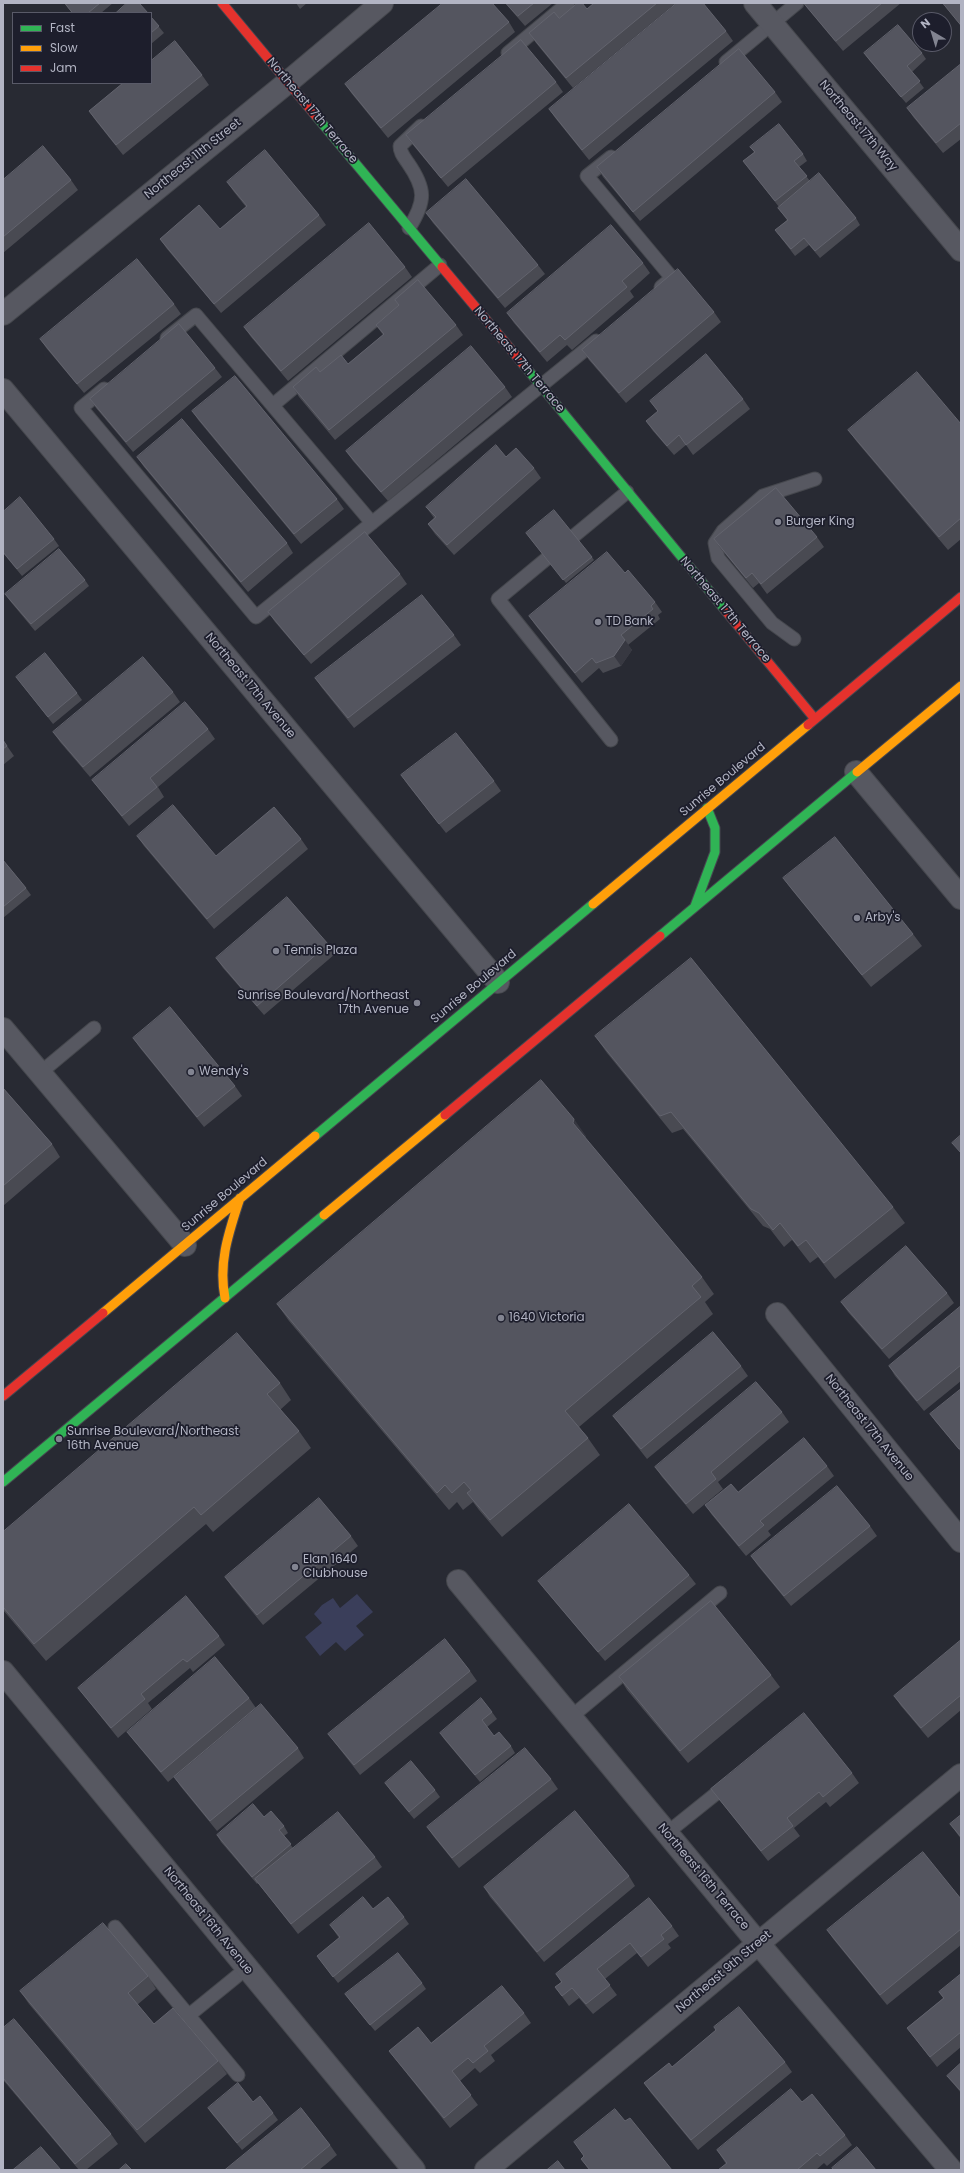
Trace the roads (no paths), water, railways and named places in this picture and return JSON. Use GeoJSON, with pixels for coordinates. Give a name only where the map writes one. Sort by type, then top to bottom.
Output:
{"type":"FeatureCollection","features":[{"type":"Feature","properties":{"kind":"main road","name":"Northeast 17th Terrace"},"geometry":{"type":"LineString","coordinates":[[222,3],[542,387],[815,719]]}},
{"type":"Feature","properties":{"kind":"main road","name":"Sunrise Boulevard"},"geometry":{"type":"LineString","coordinates":[[3,1396],[498,982],[961,598]]}},
{"type":"Feature","properties":{"kind":"main road"},"geometry":{"type":"LineString","coordinates":[[3,1482],[961,686]]}},
{"type":"Feature","properties":{"kind":"main road"},"geometry":{"type":"LineString","coordinates":[[695,907],[715,852],[715,828],[707,808]]}},
{"type":"Feature","properties":{"kind":"main road"},"geometry":{"type":"LineString","coordinates":[[225,1298],[221,1282],[221,1259],[240,1198]]}},
{"type":"Feature","properties":{"kind":"street","name":"Northeast 11th Street"},"geometry":{"type":"LineString","coordinates":[[3,314],[288,82],[382,3]]}},
{"type":"Feature","properties":{"kind":"street","name":"Northeast 17th Way"},"geometry":{"type":"LineString","coordinates":[[755,3],[961,250]]}},
{"type":"Feature","properties":{"kind":"street","name":"Northeast 17th Avenue"},"geometry":{"type":"LineString","coordinates":[[3,390],[498,982]]}},
{"type":"Feature","properties":{"kind":"street"},"geometry":{"type":"LineString","coordinates":[[856,772],[961,898]]}},
{"type":"Feature","properties":{"kind":"street"},"geometry":{"type":"LineString","coordinates":[[3,1029],[185,1244]]}},
{"type":"Feature","properties":{"kind":"street","name":"Northeast 17th Avenue"},"geometry":{"type":"LineString","coordinates":[[777,1314],[961,1541]]}},
{"type":"Feature","properties":{"kind":"street","name":"Northeast 16th Terrace"},"geometry":{"type":"LineString","coordinates":[[458,1581],[758,1943],[950,2170]]}},
{"type":"Feature","properties":{"kind":"street","name":"Northeast 16th Avenue"},"geometry":{"type":"LineString","coordinates":[[3,1672],[414,2170]]}},
{"type":"Feature","properties":{"kind":"street","name":"Northeast 9th Street"},"geometry":{"type":"LineString","coordinates":[[486,2170],[961,1775]]}},
{"type":"Feature","properties":{"kind":"lane"},"geometry":{"type":"LineString","coordinates":[[501,60],[568,3]]}},
{"type":"Feature","properties":{"kind":"lane"},"geometry":{"type":"LineString","coordinates":[[714,71],[797,3]]}},
{"type":"Feature","properties":{"kind":"lane"},"geometry":{"type":"LineString","coordinates":[[409,228],[419,213],[422,191],[417,175],[400,152],[400,146],[434,116]]}},
{"type":"Feature","properties":{"kind":"lane"},"geometry":{"type":"LineString","coordinates":[[623,146],[587,176],[672,278],[648,298]]}},
{"type":"Feature","properties":{"kind":"lane"},"geometry":{"type":"LineString","coordinates":[[273,405],[440,265]]}},
{"type":"Feature","properties":{"kind":"lane"},"geometry":{"type":"LineString","coordinates":[[160,344],[196,315],[372,523]]}},
{"type":"Feature","properties":{"kind":"lane"},"geometry":{"type":"LineString","coordinates":[[111,383],[81,408],[256,617],[542,387],[607,332]]}},
{"type":"Feature","properties":{"kind":"lane"},"geometry":{"type":"LineString","coordinates":[[794,639],[772,623],[718,558],[714,543],[723,531],[763,496],[815,479]]}},
{"type":"Feature","properties":{"kind":"lane"},"geometry":{"type":"LineString","coordinates":[[611,740],[498,599],[627,492]]}},
{"type":"Feature","properties":{"kind":"lane"},"geometry":{"type":"LineString","coordinates":[[40,1073],[94,1028]]}},
{"type":"Feature","properties":{"kind":"lane"},"geometry":{"type":"LineString","coordinates":[[570,1717],[720,1593]]}},
{"type":"Feature","properties":{"kind":"lane"},"geometry":{"type":"LineString","coordinates":[[667,1833],[735,1778]]}},
{"type":"Feature","properties":{"kind":"lane"},"geometry":{"type":"LineString","coordinates":[[115,1927],[238,2075]]}},
{"type":"Feature","properties":{"kind":"lane"},"geometry":{"type":"LineString","coordinates":[[188,2016],[247,1968]]}},
{"type":"Feature","properties":{"kind":"water"},"geometry":{"type":"Polygon","coordinates":[[[357,1594],[373,1612],[356,1626],[364,1635],[345,1651],[336,1642],[320,1656],[305,1637],[322,1623],[314,1614],[322,1605],[333,1598],[340,1608],[357,1594]]]}},
{"type":"Feature","properties":{"kind":"place","name":"Burger King"},"geometry":{"type":"Point","coordinates":[778,522]}},
{"type":"Feature","properties":{"kind":"place","name":"TD Bank"},"geometry":{"type":"Point","coordinates":[598,622]}},
{"type":"Feature","properties":{"kind":"place","name":"Arby's"},"geometry":{"type":"Point","coordinates":[857,918]}},
{"type":"Feature","properties":{"kind":"place","name":"Tennis Plaza"},"geometry":{"type":"Point","coordinates":[276,951]}},
{"type":"Feature","properties":{"kind":"place","name":"Sunrise Boulevard/Northeast 17th Avenue"},"geometry":{"type":"Point","coordinates":[417,1003]}},
{"type":"Feature","properties":{"kind":"place","name":"Wendy's"},"geometry":{"type":"Point","coordinates":[191,1072]}},
{"type":"Feature","properties":{"kind":"place","name":"1640 Victoria"},"geometry":{"type":"Point","coordinates":[501,1318]}},
{"type":"Feature","properties":{"kind":"place","name":"Sunrise Boulevard/Northeast 16th Avenue"},"geometry":{"type":"Point","coordinates":[59,1439]}},
{"type":"Feature","properties":{"kind":"place","name":"Elan 1640 Clubhouse"},"geometry":{"type":"Point","coordinates":[295,1567]}}]}
